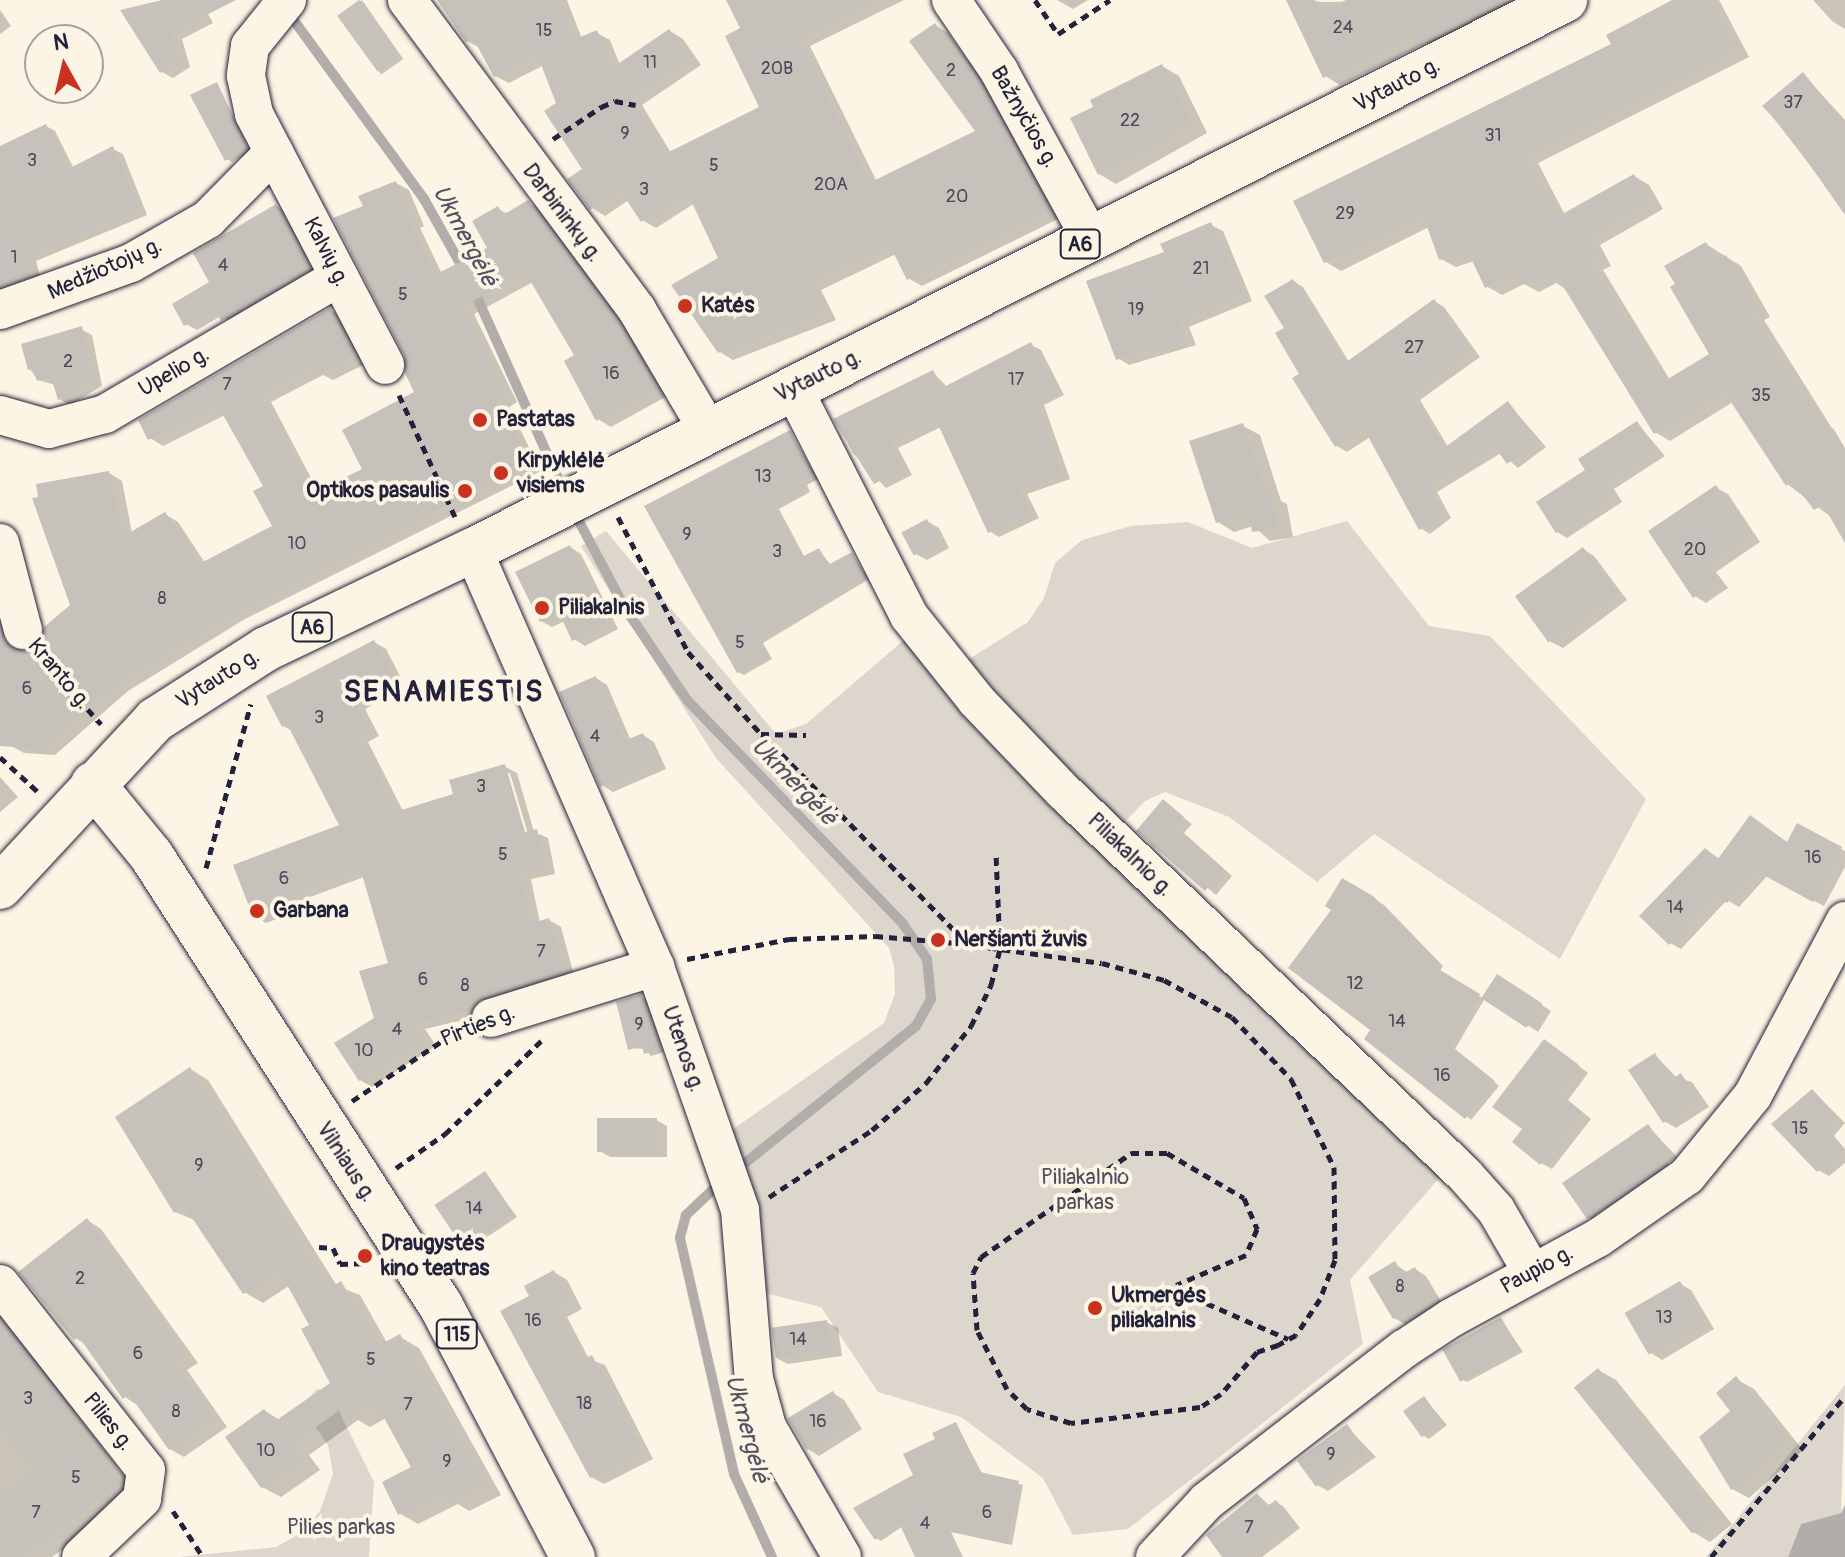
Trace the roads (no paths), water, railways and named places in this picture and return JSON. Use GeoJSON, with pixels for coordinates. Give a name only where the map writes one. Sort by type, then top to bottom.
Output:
{"type":"FeatureCollection","features":[{"type":"Feature","properties":{"kind":"main road","name":"Vytauto g."},"geometry":{"type":"LineString","coordinates":[[93,784],[123,749],[189,695],[266,649],[473,550],[1565,0]]}},
{"type":"Feature","properties":{"kind":"main road","name":"A6"},"geometry":{"type":"LineString","coordinates":[[0,887],[93,784]]}},
{"type":"Feature","properties":{"kind":"main road","name":"Vilniaus g."},"geometry":{"type":"LineString","coordinates":[[93,784],[121,814],[172,889],[320,1123],[441,1306],[573,1557]]}},
{"type":"Feature","properties":{"kind":"street","name":"Darbininkų g."},"geometry":{"type":"LineString","coordinates":[[407,0],[637,310],[708,430]]}},
{"type":"Feature","properties":{"kind":"street","name":"Bažnyčios g."},"geometry":{"type":"LineString","coordinates":[[951,0],[999,71],[1091,239]]}},
{"type":"Feature","properties":{"kind":"street","name":"Kalvių g."},"geometry":{"type":"LineString","coordinates":[[280,8],[250,46],[246,76],[254,114],[385,365]]}},
{"type":"Feature","properties":{"kind":"street","name":"Medžiotojų g."},"geometry":{"type":"LineString","coordinates":[[0,310],[131,263],[208,219],[274,152]]}},
{"type":"Feature","properties":{"kind":"street","name":"Upelio g."},"geometry":{"type":"LineString","coordinates":[[0,415],[49,429],[105,414],[339,277]]}},
{"type":"Feature","properties":{"kind":"street","name":"Piliakalnio g."},"geometry":{"type":"LineString","coordinates":[[793,388],[909,616],[976,700],[1064,792],[1464,1174],[1496,1210],[1532,1272]]}},
{"type":"Feature","properties":{"kind":"street","name":"Kranto g."},"geometry":{"type":"LineString","coordinates":[[0,543],[23,630]]}},
{"type":"Feature","properties":{"kind":"street","name":"Utenos g."},"geometry":{"type":"LineString","coordinates":[[473,550],[655,967],[738,1206],[754,1379],[767,1427],[842,1557]]}},
{"type":"Feature","properties":{"kind":"street","name":"Paupio g."},"geometry":{"type":"LineString","coordinates":[[1155,1557],[1207,1501],[1404,1349],[1645,1208],[1687,1176],[1720,1140],[1753,1095],[1845,921]]}},
{"type":"Feature","properties":{"kind":"street","name":"Pirties g."},"geometry":{"type":"LineString","coordinates":[[491,1018],[655,967]]}},
{"type":"Feature","properties":{"kind":"street","name":"Pilies g."},"geometry":{"type":"LineString","coordinates":[[0,1284],[146,1470],[142,1499],[81,1557]]}},
{"type":"Feature","properties":{"kind":"waterway","name":"Ukmergėlė"},"geometry":{"type":"LineString","coordinates":[[287,11],[424,199],[465,272]]}},
{"type":"Feature","properties":{"kind":"waterway","name":"Ukmergėlė"},"geometry":{"type":"LineString","coordinates":[[472,286],[565,494]]}},
{"type":"Feature","properties":{"kind":"waterway","name":"Ukmergėlė"},"geometry":{"type":"LineString","coordinates":[[574,512],[625,608],[687,700],[903,924],[927,959],[931,999],[916,1026],[735,1171]]}},
{"type":"Feature","properties":{"kind":"waterway","name":"Ukmergėlė"},"geometry":{"type":"LineString","coordinates":[[722,1181],[686,1215],[680,1238],[734,1474],[772,1557]]}},
{"type":"Feature","properties":{"kind":"place","name":"Katės"},"geometry":{"type":"Point","coordinates":[685,306]}},
{"type":"Feature","properties":{"kind":"place","name":"Pastatas"},"geometry":{"type":"Point","coordinates":[480,420]}},
{"type":"Feature","properties":{"kind":"place","name":"Kirpyklėlė visiems"},"geometry":{"type":"Point","coordinates":[501,473]}},
{"type":"Feature","properties":{"kind":"place","name":"Optikos pasaulis"},"geometry":{"type":"Point","coordinates":[465,491]}},
{"type":"Feature","properties":{"kind":"place","name":"Piliakalnis"},"geometry":{"type":"Point","coordinates":[542,608]}},
{"type":"Feature","properties":{"kind":"place","name":"Garbana"},"geometry":{"type":"Point","coordinates":[257,911]}},
{"type":"Feature","properties":{"kind":"place","name":"Neršianti žuvis"},"geometry":{"type":"Point","coordinates":[938,940]}},
{"type":"Feature","properties":{"kind":"place","name":"Draugystės kino teatras"},"geometry":{"type":"Point","coordinates":[365,1256]}},
{"type":"Feature","properties":{"kind":"place","name":"Ukmergės piliakalnis"},"geometry":{"type":"Point","coordinates":[1095,1308]}},
{"type":"Feature","properties":{"kind":"district","name":"SENAMIESTIS"},"geometry":{"type":"Point","coordinates":[444,692]}},
{"type":"Feature","properties":{"kind":"park label","name":"Piliakalnio parkas"},"geometry":{"type":"Point","coordinates":[1085,1190]}},
{"type":"Feature","properties":{"kind":"park label","name":"Pilies parkas"},"geometry":{"type":"Point","coordinates":[341,1528]}}]}
